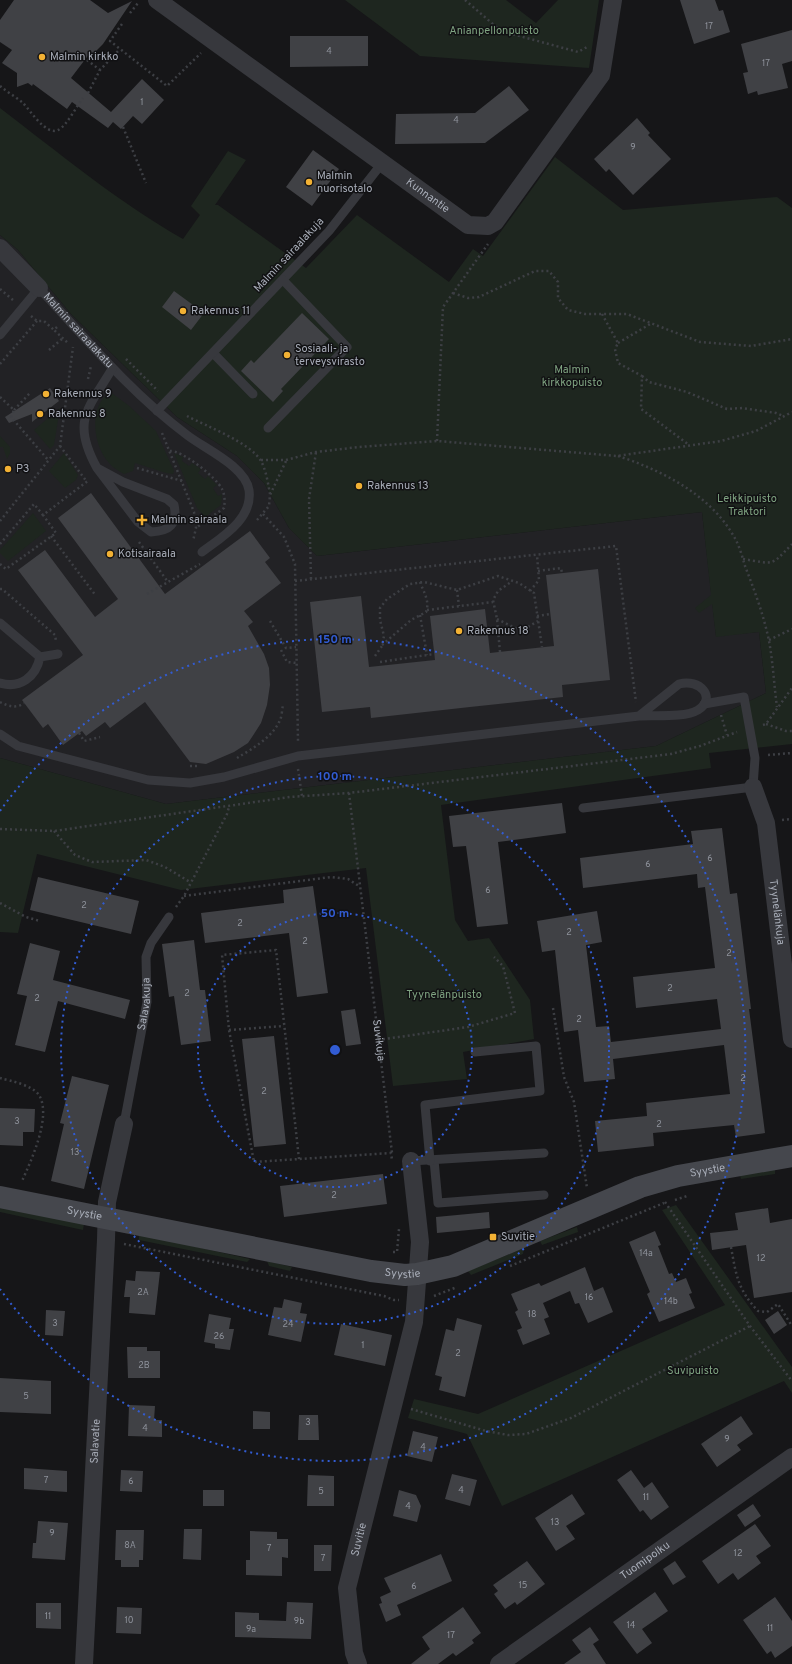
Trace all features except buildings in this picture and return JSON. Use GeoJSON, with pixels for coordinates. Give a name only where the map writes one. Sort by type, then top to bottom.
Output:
{"type":"FeatureCollection","features":[{"type":"Feature","properties":{"kind":"street","name":"Kunnantie"},"geometry":{"type":"LineString","coordinates":[[157,0],[383,162],[468,225],[488,226]]}},
{"type":"Feature","properties":{"kind":"street"},"geometry":{"type":"LineString","coordinates":[[488,226],[495,222],[601,75],[613,0]]}},
{"type":"Feature","properties":{"kind":"street","name":"Malmin sairaalakatu"},"geometry":{"type":"LineString","coordinates":[[0,248],[39,288]]}},
{"type":"Feature","properties":{"kind":"street","name":"Tyynelänkuja"},"geometry":{"type":"LineString","coordinates":[[753,787],[766,824],[792,1039]]}},
{"type":"Feature","properties":{"kind":"street","name":"Salavakuja"},"geometry":{"type":"LineString","coordinates":[[106,1230],[107,1202],[124,1124]]}},
{"type":"Feature","properties":{"kind":"street","name":"Syystie"},"geometry":{"type":"LineString","coordinates":[[0,1197],[106,1230],[405,1275],[417,1274],[452,1266],[662,1180],[792,1156]]}},
{"type":"Feature","properties":{"kind":"street"},"geometry":{"type":"LineString","coordinates":[[411,1161],[420,1242],[417,1274]]}},
{"type":"Feature","properties":{"kind":"street","name":"Salavatie"},"geometry":{"type":"LineString","coordinates":[[84,1664],[106,1230]]}},
{"type":"Feature","properties":{"kind":"street","name":"Suvitie"},"geometry":{"type":"LineString","coordinates":[[358,1664],[354,1653],[347,1588],[414,1322],[417,1274]]}},
{"type":"Feature","properties":{"kind":"street","name":"Tuomipolku"},"geometry":{"type":"LineString","coordinates":[[498,1664],[792,1457]]}},
{"type":"Feature","properties":{"kind":"lane","name":"Malmin sairaalakuja"},"geometry":{"type":"LineString","coordinates":[[158,411],[329,231],[383,162]]}},
{"type":"Feature","properties":{"kind":"lane"},"geometry":{"type":"LineString","coordinates":[[268,428],[347,347],[282,280]]}},
{"type":"Feature","properties":{"kind":"lane"},"geometry":{"type":"LineString","coordinates":[[0,335],[39,288]]}},
{"type":"Feature","properties":{"kind":"lane","name":"Malmin sairaalakatu"},"geometry":{"type":"LineString","coordinates":[[39,288],[112,369],[86,411],[83,425],[85,439],[97,468],[138,522],[151,532],[166,530],[175,521],[176,514],[174,505],[167,499],[123,482],[97,468]]}},
{"type":"Feature","properties":{"kind":"lane"},"geometry":{"type":"LineString","coordinates":[[213,353],[253,394]]}},
{"type":"Feature","properties":{"kind":"lane"},"geometry":{"type":"LineString","coordinates":[[112,369],[158,411],[197,443],[231,465],[244,477],[249,489],[248,505],[243,516],[233,528],[199,555]]}},
{"type":"Feature","properties":{"kind":"lane"},"geometry":{"type":"LineString","coordinates":[[0,623],[40,657],[58,654]]}},
{"type":"Feature","properties":{"kind":"lane"},"geometry":{"type":"LineString","coordinates":[[0,683],[15,686],[22,682],[38,667],[40,657]]}},
{"type":"Feature","properties":{"kind":"lane"},"geometry":{"type":"LineString","coordinates":[[0,734],[18,746],[148,780],[172,783],[190,783],[224,777],[298,756],[639,716],[687,714],[698,710],[704,704],[706,699],[704,692],[700,686],[695,683],[686,682],[679,684],[661,700],[639,716]]}},
{"type":"Feature","properties":{"kind":"lane"},"geometry":{"type":"LineString","coordinates":[[583,808],[753,787],[756,758],[744,697],[704,704]]}},
{"type":"Feature","properties":{"kind":"lane"},"geometry":{"type":"LineString","coordinates":[[661,700],[663,715]]}},
{"type":"Feature","properties":{"kind":"lane","name":"Salavakuja"},"geometry":{"type":"LineString","coordinates":[[124,1124],[147,1002],[146,956],[151,943],[170,917]]}},
{"type":"Feature","properties":{"kind":"lane"},"geometry":{"type":"LineString","coordinates":[[475,1052],[536,1046],[540,1091],[425,1105],[438,1204],[544,1195]]}},
{"type":"Feature","properties":{"kind":"lane"},"geometry":{"type":"LineString","coordinates":[[411,1161],[544,1153]]}},
{"type":"Feature","properties":{"kind":"path"},"geometry":{"type":"LineString","coordinates":[[465,0],[501,31],[578,52],[590,46]]}},
{"type":"Feature","properties":{"kind":"path"},"geometry":{"type":"LineString","coordinates":[[130,13],[138,3]]}},
{"type":"Feature","properties":{"kind":"path"},"geometry":{"type":"LineString","coordinates":[[122,24],[110,41],[119,50],[167,86],[203,51]]}},
{"type":"Feature","properties":{"kind":"path"},"geometry":{"type":"LineString","coordinates":[[88,93],[100,70],[119,50]]}},
{"type":"Feature","properties":{"kind":"path"},"geometry":{"type":"LineString","coordinates":[[79,54],[100,70]]}},
{"type":"Feature","properties":{"kind":"path"},"geometry":{"type":"LineString","coordinates":[[0,86],[22,102],[43,125],[51,131],[58,130],[63,126],[83,98]]}},
{"type":"Feature","properties":{"kind":"path"},"geometry":{"type":"LineString","coordinates":[[123,127],[146,183]]}},
{"type":"Feature","properties":{"kind":"path"},"geometry":{"type":"LineString","coordinates":[[437,441],[443,307],[490,242],[488,226]]}},
{"type":"Feature","properties":{"kind":"path"},"geometry":{"type":"LineString","coordinates":[[453,293],[468,298],[479,297],[535,271],[549,271],[558,282],[558,298],[568,310],[585,314],[627,314],[652,322],[700,342],[751,346],[792,338]]}},
{"type":"Feature","properties":{"kind":"path"},"geometry":{"type":"LineString","coordinates":[[602,314],[618,343]]}},
{"type":"Feature","properties":{"kind":"path"},"geometry":{"type":"LineString","coordinates":[[0,521],[49,462],[60,446],[74,348],[54,330],[66,318]]}},
{"type":"Feature","properties":{"kind":"path"},"geometry":{"type":"LineString","coordinates":[[0,364],[37,321]]}},
{"type":"Feature","properties":{"kind":"path"},"geometry":{"type":"LineString","coordinates":[[652,322],[618,343],[615,349],[618,364],[642,376],[649,382],[687,392],[727,409],[742,408],[776,413],[783,416]]}},
{"type":"Feature","properties":{"kind":"path"},"geometry":{"type":"LineString","coordinates":[[49,350],[63,338]]}},
{"type":"Feature","properties":{"kind":"path"},"geometry":{"type":"LineString","coordinates":[[642,376],[641,409],[690,446]]}},
{"type":"Feature","properties":{"kind":"path"},"geometry":{"type":"LineString","coordinates":[[30,393],[14,410],[11,418],[49,462]]}},
{"type":"Feature","properties":{"kind":"path"},"geometry":{"type":"LineString","coordinates":[[0,397],[14,410]]}},
{"type":"Feature","properties":{"kind":"path"},"geometry":{"type":"LineString","coordinates":[[261,460],[286,460],[316,452],[437,441],[618,456],[721,442],[756,431],[792,412]]}},
{"type":"Feature","properties":{"kind":"path"},"geometry":{"type":"LineString","coordinates":[[162,432],[194,512],[196,528],[193,543]]}},
{"type":"Feature","properties":{"kind":"path"},"geometry":{"type":"LineString","coordinates":[[60,446],[87,482]]}},
{"type":"Feature","properties":{"kind":"path"},"geometry":{"type":"LineString","coordinates":[[170,451],[175,450],[197,464],[218,483],[223,490],[224,508],[196,528]]}},
{"type":"Feature","properties":{"kind":"path"},"geometry":{"type":"LineString","coordinates":[[311,579],[308,499],[316,452]]}},
{"type":"Feature","properties":{"kind":"path"},"geometry":{"type":"LineString","coordinates":[[618,456],[662,473],[698,496],[717,514],[733,535],[743,559],[769,640],[777,707]]}},
{"type":"Feature","properties":{"kind":"path"},"geometry":{"type":"LineString","coordinates":[[264,514],[269,506],[270,495],[286,460]]}},
{"type":"Feature","properties":{"kind":"path"},"geometry":{"type":"LineString","coordinates":[[138,468],[182,482]]}},
{"type":"Feature","properties":{"kind":"path"},"geometry":{"type":"LineString","coordinates":[[43,515],[93,477]]}},
{"type":"Feature","properties":{"kind":"path"},"geometry":{"type":"LineString","coordinates":[[0,544],[34,504],[56,532],[6,569],[0,564]]}},
{"type":"Feature","properties":{"kind":"path"},"geometry":{"type":"LineString","coordinates":[[248,505],[264,514],[284,537],[290,547],[295,564],[298,770],[302,796]]}},
{"type":"Feature","properties":{"kind":"path"},"geometry":{"type":"LineString","coordinates":[[51,536],[96,596]]}},
{"type":"Feature","properties":{"kind":"path"},"geometry":{"type":"LineString","coordinates":[[743,559],[767,563],[774,562],[780,558],[792,544]]}},
{"type":"Feature","properties":{"kind":"path"},"geometry":{"type":"LineString","coordinates":[[295,581],[616,546],[636,703]]}},
{"type":"Feature","properties":{"kind":"path"},"geometry":{"type":"LineString","coordinates":[[198,565],[199,555]]}},
{"type":"Feature","properties":{"kind":"path"},"geometry":{"type":"LineString","coordinates":[[530,590],[539,580],[537,555]]}},
{"type":"Feature","properties":{"kind":"path"},"geometry":{"type":"LineString","coordinates":[[538,571],[561,568],[562,573]]}},
{"type":"Feature","properties":{"kind":"path"},"geometry":{"type":"LineString","coordinates":[[382,646],[384,636],[380,620],[380,608],[387,599],[399,590],[410,584],[420,582],[457,590],[498,576],[503,576],[511,582],[519,583],[534,593],[542,647]]}},
{"type":"Feature","properties":{"kind":"path"},"geometry":{"type":"LineString","coordinates":[[147,594],[168,582]]}},
{"type":"Feature","properties":{"kind":"path"},"geometry":{"type":"LineString","coordinates":[[420,582],[426,593],[427,610]]}},
{"type":"Feature","properties":{"kind":"path"},"geometry":{"type":"LineString","coordinates":[[500,652],[497,619],[493,602],[498,591],[511,582]]}},
{"type":"Feature","properties":{"kind":"path"},"geometry":{"type":"LineString","coordinates":[[0,589],[2,589],[55,635],[58,654]]}},
{"type":"Feature","properties":{"kind":"path"},"geometry":{"type":"LineString","coordinates":[[457,590],[460,606]]}},
{"type":"Feature","properties":{"kind":"path"},"geometry":{"type":"LineString","coordinates":[[375,656],[391,636],[427,610],[493,602]]}},
{"type":"Feature","properties":{"kind":"path"},"geometry":{"type":"LineString","coordinates":[[537,616],[550,614]]}},
{"type":"Feature","properties":{"kind":"path"},"geometry":{"type":"LineString","coordinates":[[420,615],[427,655]]}},
{"type":"Feature","properties":{"kind":"path"},"geometry":{"type":"LineString","coordinates":[[497,619],[521,631],[538,621]]}},
{"type":"Feature","properties":{"kind":"path"},"geometry":{"type":"LineString","coordinates":[[270,621],[286,648],[296,647]]}},
{"type":"Feature","properties":{"kind":"path"},"geometry":{"type":"LineString","coordinates":[[769,640],[792,629]]}},
{"type":"Feature","properties":{"kind":"path"},"geometry":{"type":"LineString","coordinates":[[281,650],[287,662],[297,663]]}},
{"type":"Feature","properties":{"kind":"path"},"geometry":{"type":"LineString","coordinates":[[380,662],[434,654]]}},
{"type":"Feature","properties":{"kind":"path"},"geometry":{"type":"LineString","coordinates":[[766,724],[792,688]]}},
{"type":"Feature","properties":{"kind":"path"},"geometry":{"type":"LineString","coordinates":[[0,702],[12,706],[20,706],[24,703]]}},
{"type":"Feature","properties":{"kind":"path"},"geometry":{"type":"LineString","coordinates":[[718,702],[727,735]]}},
{"type":"Feature","properties":{"kind":"path"},"geometry":{"type":"LineString","coordinates":[[235,759],[251,750],[272,731],[280,720],[283,704]]}},
{"type":"Feature","properties":{"kind":"path"},"geometry":{"type":"LineString","coordinates":[[0,829],[54,831],[170,813],[229,807],[302,796],[349,793],[671,754],[700,746],[727,735],[766,724],[786,731],[792,730]]}},
{"type":"Feature","properties":{"kind":"path"},"geometry":{"type":"LineString","coordinates":[[79,734],[84,741],[100,737]]}},
{"type":"Feature","properties":{"kind":"path"},"geometry":{"type":"LineString","coordinates":[[756,758],[792,753]]}},
{"type":"Feature","properties":{"kind":"path"},"geometry":{"type":"LineString","coordinates":[[190,766],[202,767]]}},
{"type":"Feature","properties":{"kind":"path","name":"Suvikuja"},"geometry":{"type":"LineString","coordinates":[[349,793],[392,1161]]}},
{"type":"Feature","properties":{"kind":"path"},"geometry":{"type":"LineString","coordinates":[[170,917],[184,896],[227,814],[229,807]]}},
{"type":"Feature","properties":{"kind":"path"},"geometry":{"type":"LineString","coordinates":[[54,831],[75,855],[92,862],[146,860],[166,867],[190,882]]}},
{"type":"Feature","properties":{"kind":"path"},"geometry":{"type":"LineString","coordinates":[[184,896],[331,877],[348,879],[360,886]]}},
{"type":"Feature","properties":{"kind":"path"},"geometry":{"type":"LineString","coordinates":[[0,903],[26,918],[40,921]]}},
{"type":"Feature","properties":{"kind":"path"},"geometry":{"type":"LineString","coordinates":[[299,1159],[276,950],[222,955],[229,1030],[254,1162],[391,1153],[411,1161]]}},
{"type":"Feature","properties":{"kind":"path"},"geometry":{"type":"LineString","coordinates":[[378,1040],[468,1027],[515,1014],[503,966],[494,957]]}},
{"type":"Feature","properties":{"kind":"path"},"geometry":{"type":"LineString","coordinates":[[553,1008],[564,1077],[574,1102],[587,1190]]}},
{"type":"Feature","properties":{"kind":"path"},"geometry":{"type":"LineString","coordinates":[[229,1030],[284,1026]]}},
{"type":"Feature","properties":{"kind":"path"},"geometry":{"type":"LineString","coordinates":[[0,1078],[21,1083],[38,1095],[44,1109],[39,1139],[20,1187]]}},
{"type":"Feature","properties":{"kind":"path"},"geometry":{"type":"LineString","coordinates":[[506,1268],[665,1202],[691,1195]]}},
{"type":"Feature","properties":{"kind":"path"},"geometry":{"type":"LineString","coordinates":[[665,1202],[750,1326],[792,1381]]}},
{"type":"Feature","properties":{"kind":"path"},"geometry":{"type":"LineString","coordinates":[[384,1296],[386,1254],[397,1252],[398,1227]]}},
{"type":"Feature","properties":{"kind":"path"},"geometry":{"type":"LineString","coordinates":[[106,1230],[384,1296],[394,1300],[436,1296],[463,1284]]}},
{"type":"Feature","properties":{"kind":"path"},"geometry":{"type":"LineString","coordinates":[[731,1247],[737,1281],[746,1298],[758,1311],[767,1312],[778,1304],[792,1326]]}},
{"type":"Feature","properties":{"kind":"path"},"geometry":{"type":"LineString","coordinates":[[406,1408],[486,1431],[508,1435],[526,1434],[571,1418],[750,1326]]}},
{"type":"Feature","properties":{"kind":"shaded area","name":"Malmin sairaala"},"geometry":{"type":"Polygon","coordinates":[[[0,235],[18,250],[71,314],[177,417],[237,456],[264,483],[289,528],[317,556],[702,512],[716,636],[759,632],[766,693],[656,746],[166,804],[0,758],[0,235]]]}},
{"type":"Feature","properties":{"kind":"green space","name":"Anianpellonpuisto"},"geometry":{"type":"Polygon","coordinates":[[[345,0],[506,0],[536,23],[558,0],[599,0],[589,68],[420,56],[345,0]]]}},
{"type":"Feature","properties":{"kind":"green space","name":"Malmin kirkkopuisto"},"geometry":{"type":"Polygon","coordinates":[[[0,108],[112,193],[159,225],[183,239],[200,215],[191,206],[228,151],[246,160],[215,205],[218,205],[306,268],[357,215],[449,282],[473,249],[483,256],[555,157],[623,210],[777,197],[792,208],[792,744],[709,753],[711,768],[441,805],[455,920],[468,941],[489,938],[530,1000],[534,1039],[463,1052],[467,1079],[393,1086],[366,868],[181,890],[37,854],[18,933],[0,932],[0,758],[166,804],[656,746],[766,693],[759,632],[716,637],[712,604],[699,613],[695,608],[711,595],[702,512],[317,556],[289,528],[264,483],[237,456],[177,417],[71,314],[18,250],[0,235],[0,108]]]}},
{"type":"Feature","properties":{"kind":"green space"},"geometry":{"type":"Polygon","coordinates":[[[110,392],[128,405],[156,431],[174,471],[173,474],[135,463],[133,471],[124,474],[109,463],[99,447],[95,427],[98,407],[110,392]]]}},
{"type":"Feature","properties":{"kind":"green space"},"geometry":{"type":"Polygon","coordinates":[[[60,408],[54,445],[50,449],[34,430],[60,408]]]}},
{"type":"Feature","properties":{"kind":"green space"},"geometry":{"type":"Polygon","coordinates":[[[0,436],[10,447],[10,453],[7,459],[3,447],[0,447],[0,436]]]}},
{"type":"Feature","properties":{"kind":"green space"},"geometry":{"type":"Polygon","coordinates":[[[64,453],[78,475],[76,480],[65,488],[49,471],[64,453]]]}},
{"type":"Feature","properties":{"kind":"green space"},"geometry":{"type":"Polygon","coordinates":[[[174,453],[183,457],[182,461],[189,466],[192,463],[201,469],[198,473],[205,479],[208,476],[217,485],[213,488],[218,496],[222,494],[221,505],[205,517],[197,508],[174,453]]]}},
{"type":"Feature","properties":{"kind":"green space"},"geometry":{"type":"Polygon","coordinates":[[[33,513],[46,531],[8,561],[0,553],[0,550],[33,513]]]}},
{"type":"Feature","properties":{"kind":"green space"},"geometry":{"type":"Polygon","coordinates":[[[775,1168],[775,1174],[741,1179],[740,1175],[775,1168]]]}},
{"type":"Feature","properties":{"kind":"green space","name":"Suvipuisto"},"geometry":{"type":"Polygon","coordinates":[[[676,1205],[792,1367],[792,1393],[784,1381],[502,1506],[467,1434],[408,1418],[414,1399],[478,1414],[725,1305],[662,1210],[676,1205]]]}},
{"type":"Feature","properties":{"kind":"green space"},"geometry":{"type":"Polygon","coordinates":[[[0,1207],[84,1224],[83,1230],[0,1212],[0,1207]]]}},
{"type":"Feature","properties":{"kind":"green space"},"geometry":{"type":"Polygon","coordinates":[[[577,1227],[578,1232],[542,1245],[540,1241],[577,1227]]]}},
{"type":"Feature","properties":{"kind":"green space"},"geometry":{"type":"Polygon","coordinates":[[[139,1234],[250,1259],[247,1262],[139,1240],[139,1234]]]}},
{"type":"Feature","properties":{"kind":"green space"},"geometry":{"type":"Polygon","coordinates":[[[524,1248],[523,1254],[471,1275],[468,1271],[524,1248]]]}},
{"type":"Feature","properties":{"kind":"green space"},"geometry":{"type":"Polygon","coordinates":[[[267,1261],[292,1267],[290,1271],[269,1266],[267,1261]]]}},
{"type":"Feature","properties":{"kind":"place","name":"Malmin kirkko"},"geometry":{"type":"Point","coordinates":[42,57]}},
{"type":"Feature","properties":{"kind":"place","name":"Malmin nuorisotalo"},"geometry":{"type":"Point","coordinates":[309,182]}},
{"type":"Feature","properties":{"kind":"place","name":"Rakennus 11"},"geometry":{"type":"Point","coordinates":[183,311]}},
{"type":"Feature","properties":{"kind":"place","name":"Sosiaali- ja terveysvirasto"},"geometry":{"type":"Point","coordinates":[287,355]}},
{"type":"Feature","properties":{"kind":"place","name":"Rakennus 9"},"geometry":{"type":"Point","coordinates":[46,394]}},
{"type":"Feature","properties":{"kind":"place","name":"Rakennus 8"},"geometry":{"type":"Point","coordinates":[40,414]}},
{"type":"Feature","properties":{"kind":"place","name":"P3"},"geometry":{"type":"Point","coordinates":[8,469]}},
{"type":"Feature","properties":{"kind":"place","name":"Rakennus 13"},"geometry":{"type":"Point","coordinates":[359,486]}},
{"type":"Feature","properties":{"kind":"place","name":"Malmin sairaala"},"geometry":{"type":"Point","coordinates":[142,520]}},
{"type":"Feature","properties":{"kind":"place","name":"Kotisairaala"},"geometry":{"type":"Point","coordinates":[110,554]}},
{"type":"Feature","properties":{"kind":"place","name":"Rakennus 18"},"geometry":{"type":"Point","coordinates":[459,631]}},
{"type":"Feature","properties":{"kind":"place","name":"Suvitie"},"geometry":{"type":"Point","coordinates":[493,1237]}},
{"type":"Feature","properties":{"kind":"park label","name":"Leikkipuisto Traktori"},"geometry":{"type":"Point","coordinates":[747,505]}},
{"type":"Feature","properties":{"kind":"park label","name":"Tyynelänpuisto"},"geometry":{"type":"Point","coordinates":[444,995]}}]}
